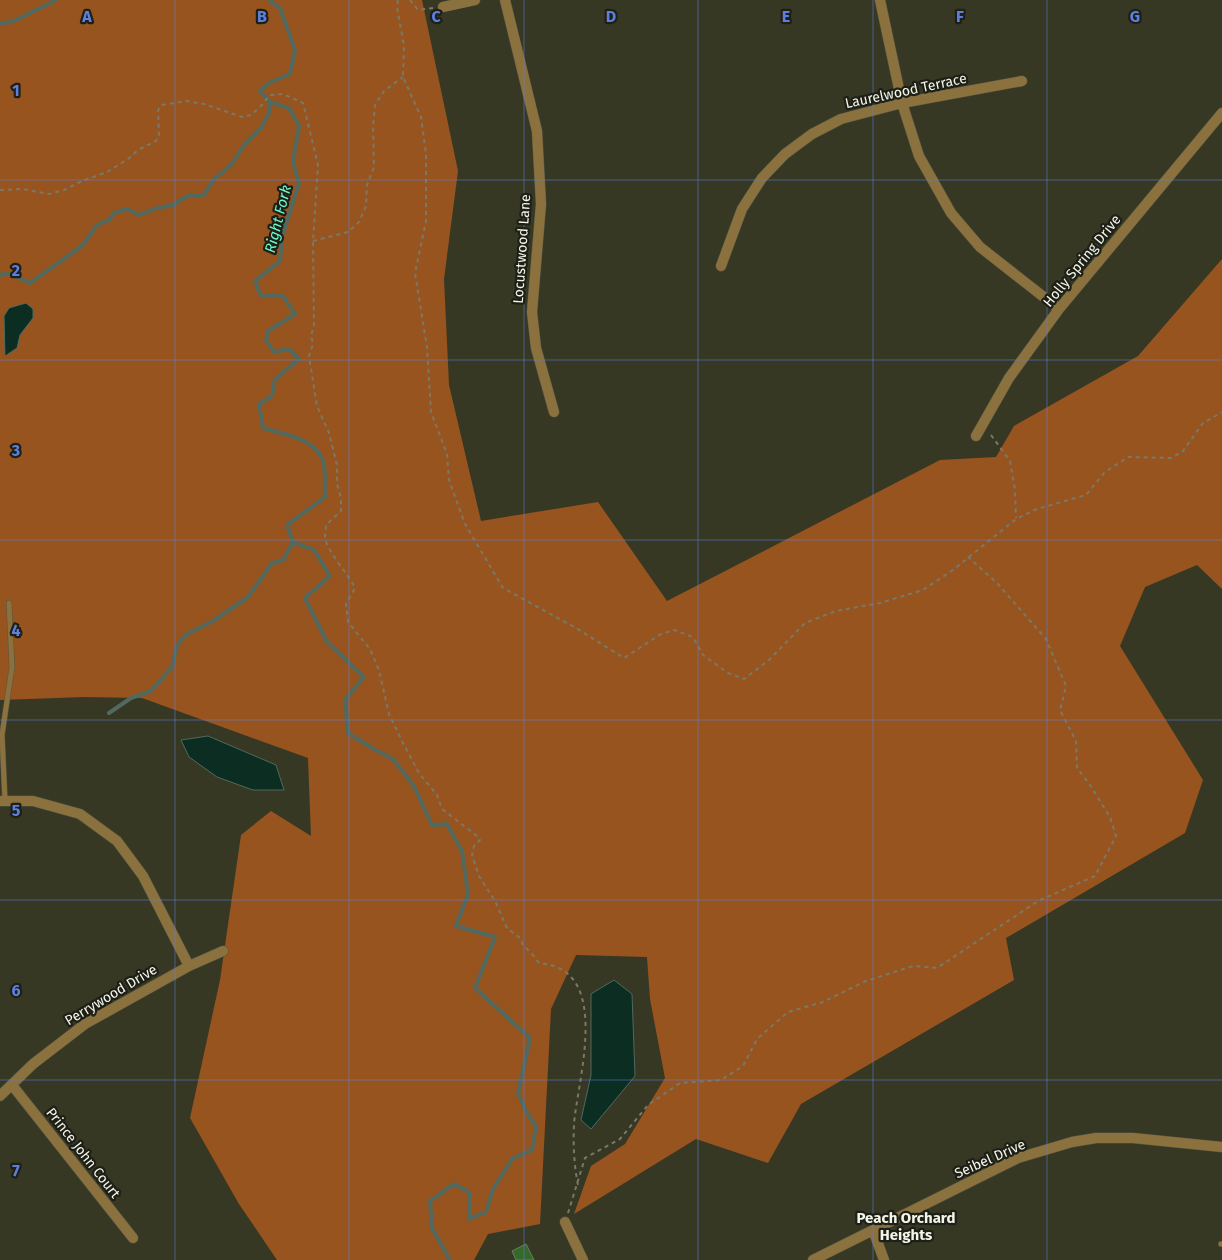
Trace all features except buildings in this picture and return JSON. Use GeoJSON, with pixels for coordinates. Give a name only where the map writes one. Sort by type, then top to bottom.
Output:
{"type":"FeatureCollection","features":[{"type":"Feature","properties":{"kind":"street"},"geometry":{"type":"LineString","coordinates":[[443,7],[475,0]]}},
{"type":"Feature","properties":{"kind":"street","name":"Locustwood Lane"},"geometry":{"type":"LineString","coordinates":[[505,0],[536,131],[541,204],[532,312],[536,348],[554,412]]}},
{"type":"Feature","properties":{"kind":"street"},"geometry":{"type":"LineString","coordinates":[[880,0],[902,103],[918,156],[952,213],[980,247],[1059,309]]}},
{"type":"Feature","properties":{"kind":"street","name":"Laurelwood Terrace"},"geometry":{"type":"LineString","coordinates":[[721,266],[742,209],[762,178],[785,154],[812,134],[841,119],[902,103],[1022,81]]}},
{"type":"Feature","properties":{"kind":"street","name":"Holly Spring Drive"},"geometry":{"type":"LineString","coordinates":[[976,436],[1009,378],[1059,309],[1222,113]]}},
{"type":"Feature","properties":{"kind":"street"},"geometry":{"type":"LineString","coordinates":[[2,801],[33,800],[80,814],[117,841],[143,876],[189,966]]}},
{"type":"Feature","properties":{"kind":"street","name":"Perrywood Drive"},"geometry":{"type":"LineString","coordinates":[[0,1096],[33,1064],[85,1024],[189,966],[223,951]]}},
{"type":"Feature","properties":{"kind":"street","name":"Prince John Court"},"geometry":{"type":"LineString","coordinates":[[12,1085],[133,1238]]}},
{"type":"Feature","properties":{"kind":"street","name":"Seibel Drive"},"geometry":{"type":"LineString","coordinates":[[813,1260],[1018,1158],[1072,1142],[1096,1138],[1133,1138],[1222,1147]]}},
{"type":"Feature","properties":{"kind":"street"},"geometry":{"type":"LineString","coordinates":[[565,1222],[584,1260]]}},
{"type":"Feature","properties":{"kind":"street"},"geometry":{"type":"LineString","coordinates":[[873,1230],[884,1260]]}},
{"type":"Feature","properties":{"kind":"lane"},"geometry":{"type":"LineString","coordinates":[[2,801],[2,735],[12,667],[9,603]]}},
{"type":"Feature","properties":{"kind":"path"},"geometry":{"type":"LineString","coordinates":[[398,0],[397,7],[404,46],[403,77],[421,117],[426,154],[426,221],[414,273],[427,347],[431,412],[447,454],[449,480],[465,524],[503,588],[576,628],[624,658],[661,634],[674,630],[693,636],[703,655],[728,673],[744,678],[769,660],[805,623],[836,611],[880,603],[922,590],[953,570],[1016,518],[1038,509],[1086,495],[1105,472],[1128,457],[1171,458],[1183,451],[1203,423],[1222,412]]}},
{"type":"Feature","properties":{"kind":"path"},"geometry":{"type":"LineString","coordinates":[[410,0],[418,10],[443,7]]}},
{"type":"Feature","properties":{"kind":"path"},"geometry":{"type":"LineString","coordinates":[[313,241],[348,232],[359,222],[366,206],[367,185],[374,168],[373,126],[375,106],[384,91],[403,77]]}},
{"type":"Feature","properties":{"kind":"path"},"geometry":{"type":"LineString","coordinates":[[0,190],[22,189],[49,194],[64,190],[107,172],[128,159],[138,150],[156,141],[159,135],[158,110],[162,105],[186,101],[204,104],[242,117],[251,116],[270,95],[283,94],[303,103],[318,165],[313,241],[314,327],[311,335],[313,344],[309,356],[317,406],[328,433],[337,465],[337,484],[341,511],[326,525],[325,539],[339,567],[351,579],[355,588],[346,604],[348,622],[370,649],[379,670],[389,714],[419,773],[437,795],[442,809],[480,840],[474,846],[472,855],[479,876],[495,901],[507,928],[520,938],[523,945],[539,963],[555,966],[567,974],[575,982],[583,998],[586,1012],[583,1068],[574,1124],[574,1161],[578,1185]]}},
{"type":"Feature","properties":{"kind":"path"},"geometry":{"type":"LineString","coordinates":[[990,434],[1010,461],[1015,490],[1016,518]]}},
{"type":"Feature","properties":{"kind":"path"},"geometry":{"type":"LineString","coordinates":[[565,1222],[585,1158],[620,1139],[648,1104],[680,1083],[721,1080],[742,1066],[757,1039],[788,1012],[823,1002],[866,981],[913,966],[937,968],[1038,902],[1095,876],[1116,836],[1110,817],[1077,768],[1076,740],[1060,710],[1066,686],[1046,639],[997,583],[968,557]]}},
{"type":"Feature","properties":{"kind":"shaded area"},"geometry":{"type":"Polygon","coordinates":[[[0,0],[422,0],[458,171],[444,279],[449,385],[481,521],[598,502],[667,601],[940,460],[996,457],[1014,426],[1138,356],[1222,259],[1222,589],[1197,565],[1145,587],[1120,646],[1203,780],[1185,833],[1006,938],[1014,980],[801,1104],[768,1163],[696,1139],[574,1214],[591,1166],[625,1144],[665,1078],[650,999],[647,957],[576,955],[551,1009],[540,1224],[488,1234],[474,1260],[277,1260],[239,1204],[190,1118],[220,980],[241,835],[271,811],[311,836],[308,758],[142,698],[84,697],[0,700],[0,0]]]}},
{"type":"Feature","properties":{"kind":"shaded area"},"geometry":{"type":"Polygon","coordinates":[[[26,303],[33,309],[33,318],[20,335],[17,348],[5,356],[4,316],[9,308],[26,303]]]}},
{"type":"Feature","properties":{"kind":"shaded area"},"geometry":{"type":"Polygon","coordinates":[[[208,736],[276,765],[284,790],[253,790],[217,777],[189,757],[181,740],[208,736]]]}},
{"type":"Feature","properties":{"kind":"shaded area"},"geometry":{"type":"Polygon","coordinates":[[[614,980],[632,994],[635,1076],[591,1129],[581,1120],[591,1075],[591,994],[614,980]]]}},
{"type":"Feature","properties":{"kind":"waterway"},"geometry":{"type":"LineString","coordinates":[[0,24],[16,20],[56,0]]}},
{"type":"Feature","properties":{"kind":"waterway","name":"Right Fork"},"geometry":{"type":"LineString","coordinates":[[269,0],[280,8],[295,50],[290,74],[269,83],[260,91],[270,102],[289,108],[299,126],[293,162],[299,183],[282,237],[280,261],[255,281],[261,296],[283,296],[295,314],[268,331],[266,340],[274,352],[289,349],[299,359],[275,379],[272,396],[259,404],[263,428],[290,435],[308,443],[321,456],[324,465],[325,497],[287,525],[293,542],[314,550],[330,576],[305,598],[327,642],[364,677],[345,700],[348,733],[393,759],[414,786],[432,825],[447,824],[462,851],[468,894],[456,926],[495,937],[475,988],[530,1038],[518,1093],[527,1113],[536,1126],[532,1150],[513,1158],[493,1189],[486,1212],[469,1219],[469,1192],[454,1184],[430,1201],[432,1228],[450,1260]]}},
{"type":"Feature","properties":{"kind":"waterway"},"geometry":{"type":"LineString","coordinates":[[0,275],[7,273],[30,283],[82,246],[97,225],[109,220],[114,213],[127,209],[139,215],[157,208],[173,205],[189,195],[203,196],[214,179],[231,165],[245,144],[261,128],[269,113],[270,102]]}},
{"type":"Feature","properties":{"kind":"waterway"},"geometry":{"type":"LineString","coordinates":[[109,713],[131,698],[151,691],[172,667],[177,645],[187,634],[213,621],[248,597],[272,563],[283,560],[293,542]]}},
{"type":"Feature","properties":{"kind":"district","name":"Peach Orchard Heights"},"geometry":{"type":"Point","coordinates":[906,1226]}}]}
